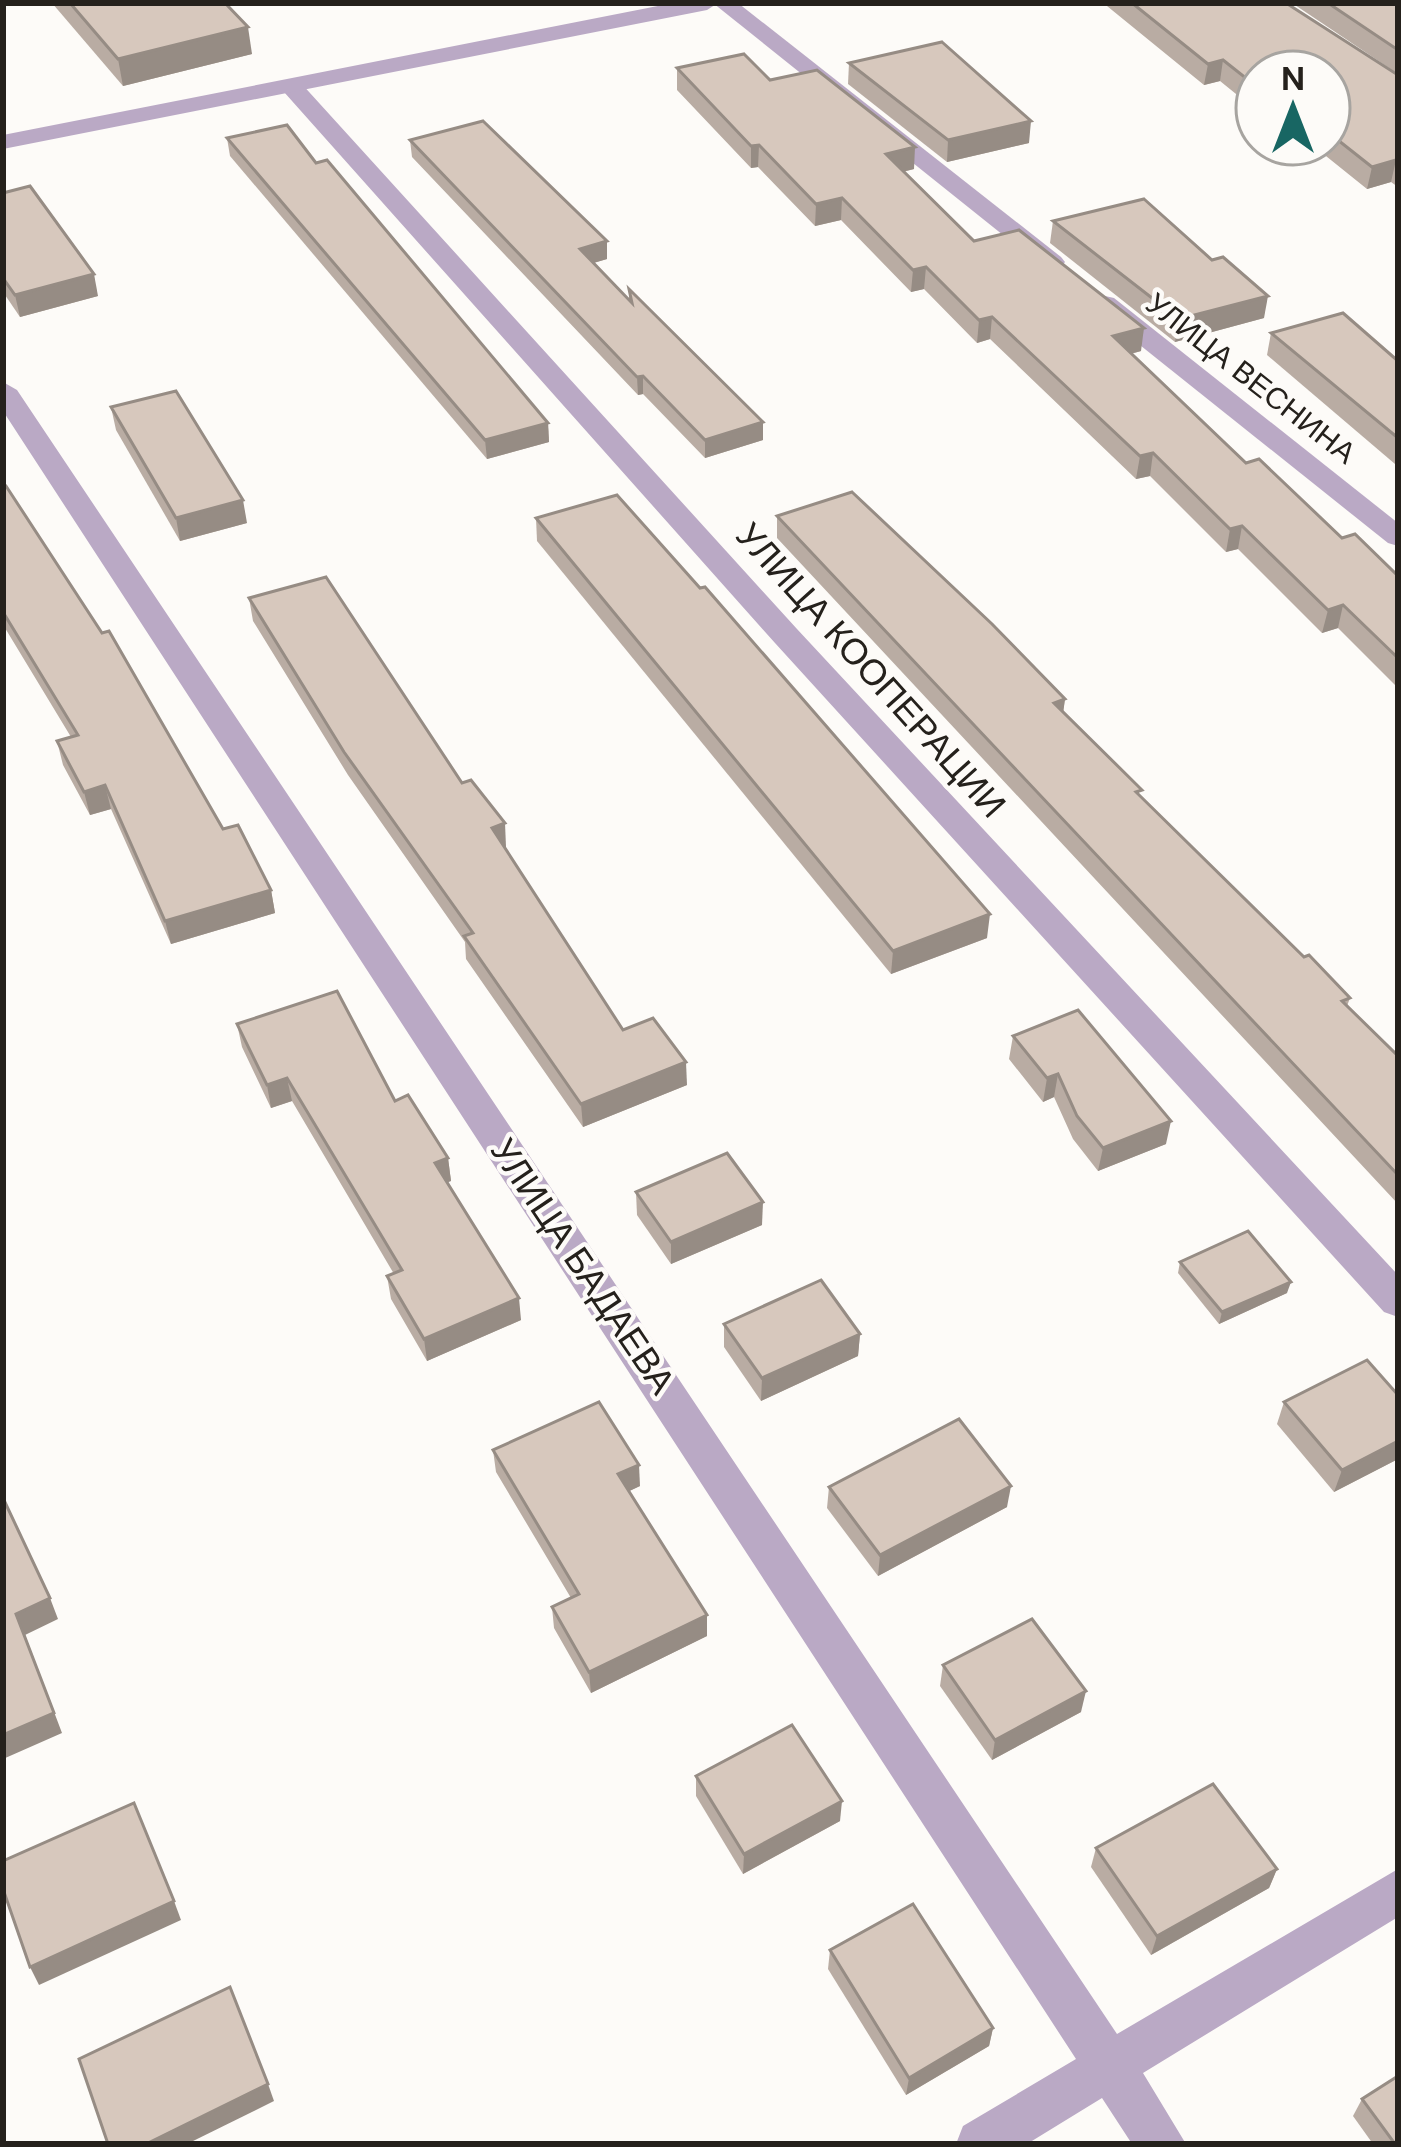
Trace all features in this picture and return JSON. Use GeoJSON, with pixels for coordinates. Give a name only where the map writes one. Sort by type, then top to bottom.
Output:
{"type":"FeatureCollection","features":[{"type":"Feature","properties":{"kind":"street"},"geometry":{"type":"LineString","coordinates":[[3,142],[707,3]]}},
{"type":"Feature","properties":{"kind":"street","name":"УЛИЦА ВЕСНИНА"},"geometry":{"type":"LineString","coordinates":[[724,3],[1398,537]]}},
{"type":"Feature","properties":{"kind":"street","name":"УЛИЦА КООПЕРАЦИИ"},"geometry":{"type":"LineString","coordinates":[[292,87],[785,636],[1398,1301]]}},
{"type":"Feature","properties":{"kind":"street","name":"УЛИЦА БАДАЕВА"},"geometry":{"type":"LineString","coordinates":[[3,390],[1162,2144]]}},
{"type":"Feature","properties":{"kind":"street"},"geometry":{"type":"LineString","coordinates":[[980,2144],[1398,1891]]}},
{"type":"Feature","properties":{"kind":"building"},"geometry":{"type":"Polygon","coordinates":[[[70,3],[225,3],[248,27],[118,59],[70,3]]]}},
{"type":"Feature","properties":{"kind":"building"},"geometry":{"type":"Polygon","coordinates":[[[1132,3],[1286,3],[1398,75],[1398,162],[1372,167],[1353,152],[1353,48],[1233,48],[1233,68],[1223,60],[1208,64],[1132,3]]]}},
{"type":"Feature","properties":{"kind":"building"},"geometry":{"type":"Polygon","coordinates":[[[1328,3],[1398,3],[1398,50],[1328,3]]]}},
{"type":"Feature","properties":{"kind":"building"},"geometry":{"type":"Polygon","coordinates":[[[942,42],[1031,121],[948,140],[849,63],[942,42]]]}},
{"type":"Feature","properties":{"kind":"building"},"geometry":{"type":"Polygon","coordinates":[[[744,54],[770,80],[817,70],[915,147],[886,154],[974,241],[1019,230],[1144,328],[1113,336],[1246,463],[1259,459],[1342,538],[1355,534],[1398,576],[1398,658],[1343,605],[1328,610],[1242,526],[1230,529],[1153,453],[1140,456],[992,317],[979,320],[926,267],[913,270],[842,198],[816,204],[759,145],[751,146],[677,68],[744,54]]]}},
{"type":"Feature","properties":{"kind":"building"},"geometry":{"type":"Polygon","coordinates":[[[483,121],[607,241],[580,249],[632,303],[629,289],[763,422],[705,440],[643,376],[637,377],[410,140],[483,121]]]}},
{"type":"Feature","properties":{"kind":"building"},"geometry":{"type":"Polygon","coordinates":[[[287,125],[316,163],[327,160],[548,423],[485,440],[227,138],[287,125]]]}},
{"type":"Feature","properties":{"kind":"building"},"geometry":{"type":"Polygon","coordinates":[[[30,186],[94,274],[15,295],[3,278],[3,193],[30,186]]]}},
{"type":"Feature","properties":{"kind":"building"},"geometry":{"type":"Polygon","coordinates":[[[1144,199],[1212,260],[1223,257],[1268,296],[1179,319],[1053,221],[1144,199]]]}},
{"type":"Feature","properties":{"kind":"building"},"geometry":{"type":"Polygon","coordinates":[[[1343,313],[1398,361],[1398,438],[1271,333],[1343,313]]]}},
{"type":"Feature","properties":{"kind":"building"},"geometry":{"type":"Polygon","coordinates":[[[176,391],[243,500],[176,518],[111,407],[176,391]]]}},
{"type":"Feature","properties":{"kind":"building"},"geometry":{"type":"Polygon","coordinates":[[[6,486],[102,633],[109,631],[223,829],[238,825],[271,890],[165,921],[105,785],[84,792],[57,741],[78,735],[3,612],[6,486]]]}},
{"type":"Feature","properties":{"kind":"building"},"geometry":{"type":"Polygon","coordinates":[[[852,492],[1065,699],[1054,703],[1142,790],[1136,792],[1304,957],[1309,955],[1350,998],[1342,1001],[1398,1056],[1398,1175],[777,516],[852,492]]]}},
{"type":"Feature","properties":{"kind":"building"},"geometry":{"type":"Polygon","coordinates":[[[617,495],[700,588],[705,587],[990,914],[893,951],[536,518],[617,495]]]}},
{"type":"Feature","properties":{"kind":"building"},"geometry":{"type":"Polygon","coordinates":[[[326,577],[462,783],[471,780],[505,823],[492,828],[623,1030],[653,1018],[686,1062],[581,1104],[464,936],[473,933],[344,752],[249,598],[326,577]]]}},
{"type":"Feature","properties":{"kind":"building"},"geometry":{"type":"Polygon","coordinates":[[[337,991],[395,1101],[408,1095],[448,1158],[435,1163],[519,1298],[424,1339],[387,1276],[402,1270],[287,1078],[267,1085],[237,1024],[337,991]]]}},
{"type":"Feature","properties":{"kind":"building"},"geometry":{"type":"Polygon","coordinates":[[[1078,1010],[1171,1121],[1103,1148],[1077,1116],[1058,1074],[1047,1078],[1013,1036],[1078,1010]]]}},
{"type":"Feature","properties":{"kind":"building"},"geometry":{"type":"Polygon","coordinates":[[[727,1153],[763,1202],[671,1242],[636,1192],[727,1153]]]}},
{"type":"Feature","properties":{"kind":"building"},"geometry":{"type":"Polygon","coordinates":[[[1248,1231],[1291,1282],[1222,1312],[1180,1262],[1248,1231]]]}},
{"type":"Feature","properties":{"kind":"building"},"geometry":{"type":"Polygon","coordinates":[[[821,1280],[860,1334],[762,1378],[724,1324],[821,1280]]]}},
{"type":"Feature","properties":{"kind":"building"},"geometry":{"type":"Polygon","coordinates":[[[1367,1360],[1398,1395],[1398,1441],[1342,1470],[1284,1402],[1367,1360]]]}},
{"type":"Feature","properties":{"kind":"building"},"geometry":{"type":"Polygon","coordinates":[[[599,1402],[639,1465],[618,1474],[707,1615],[589,1672],[552,1607],[579,1594],[493,1450],[599,1402]]]}},
{"type":"Feature","properties":{"kind":"building"},"geometry":{"type":"Polygon","coordinates":[[[959,1419],[1011,1486],[880,1555],[829,1487],[959,1419]]]}},
{"type":"Feature","properties":{"kind":"building"},"geometry":{"type":"Polygon","coordinates":[[[3,1498],[50,1598],[16,1614],[54,1713],[3,1735],[3,1498]]]}},
{"type":"Feature","properties":{"kind":"building"},"geometry":{"type":"Polygon","coordinates":[[[1032,1619],[1086,1691],[995,1740],[943,1665],[1032,1619]]]}},
{"type":"Feature","properties":{"kind":"building"},"geometry":{"type":"Polygon","coordinates":[[[792,1725],[842,1801],[744,1854],[696,1776],[792,1725]]]}},
{"type":"Feature","properties":{"kind":"building"},"geometry":{"type":"Polygon","coordinates":[[[1213,1784],[1277,1869],[1157,1936],[1096,1848],[1213,1784]]]}},
{"type":"Feature","properties":{"kind":"building"},"geometry":{"type":"Polygon","coordinates":[[[134,1803],[174,1901],[30,1967],[3,1889],[3,1861],[134,1803]]]}},
{"type":"Feature","properties":{"kind":"building"},"geometry":{"type":"Polygon","coordinates":[[[913,1904],[993,2028],[909,2078],[830,1950],[913,1904]]]}},
{"type":"Feature","properties":{"kind":"building"},"geometry":{"type":"Polygon","coordinates":[[[230,1987],[268,2084],[146,2144],[108,2144],[79,2059],[230,1987]]]}},
{"type":"Feature","properties":{"kind":"building"},"geometry":{"type":"Polygon","coordinates":[[[1398,2076],[1398,2144],[1395,2144],[1362,2099],[1398,2076]]]}}]}
